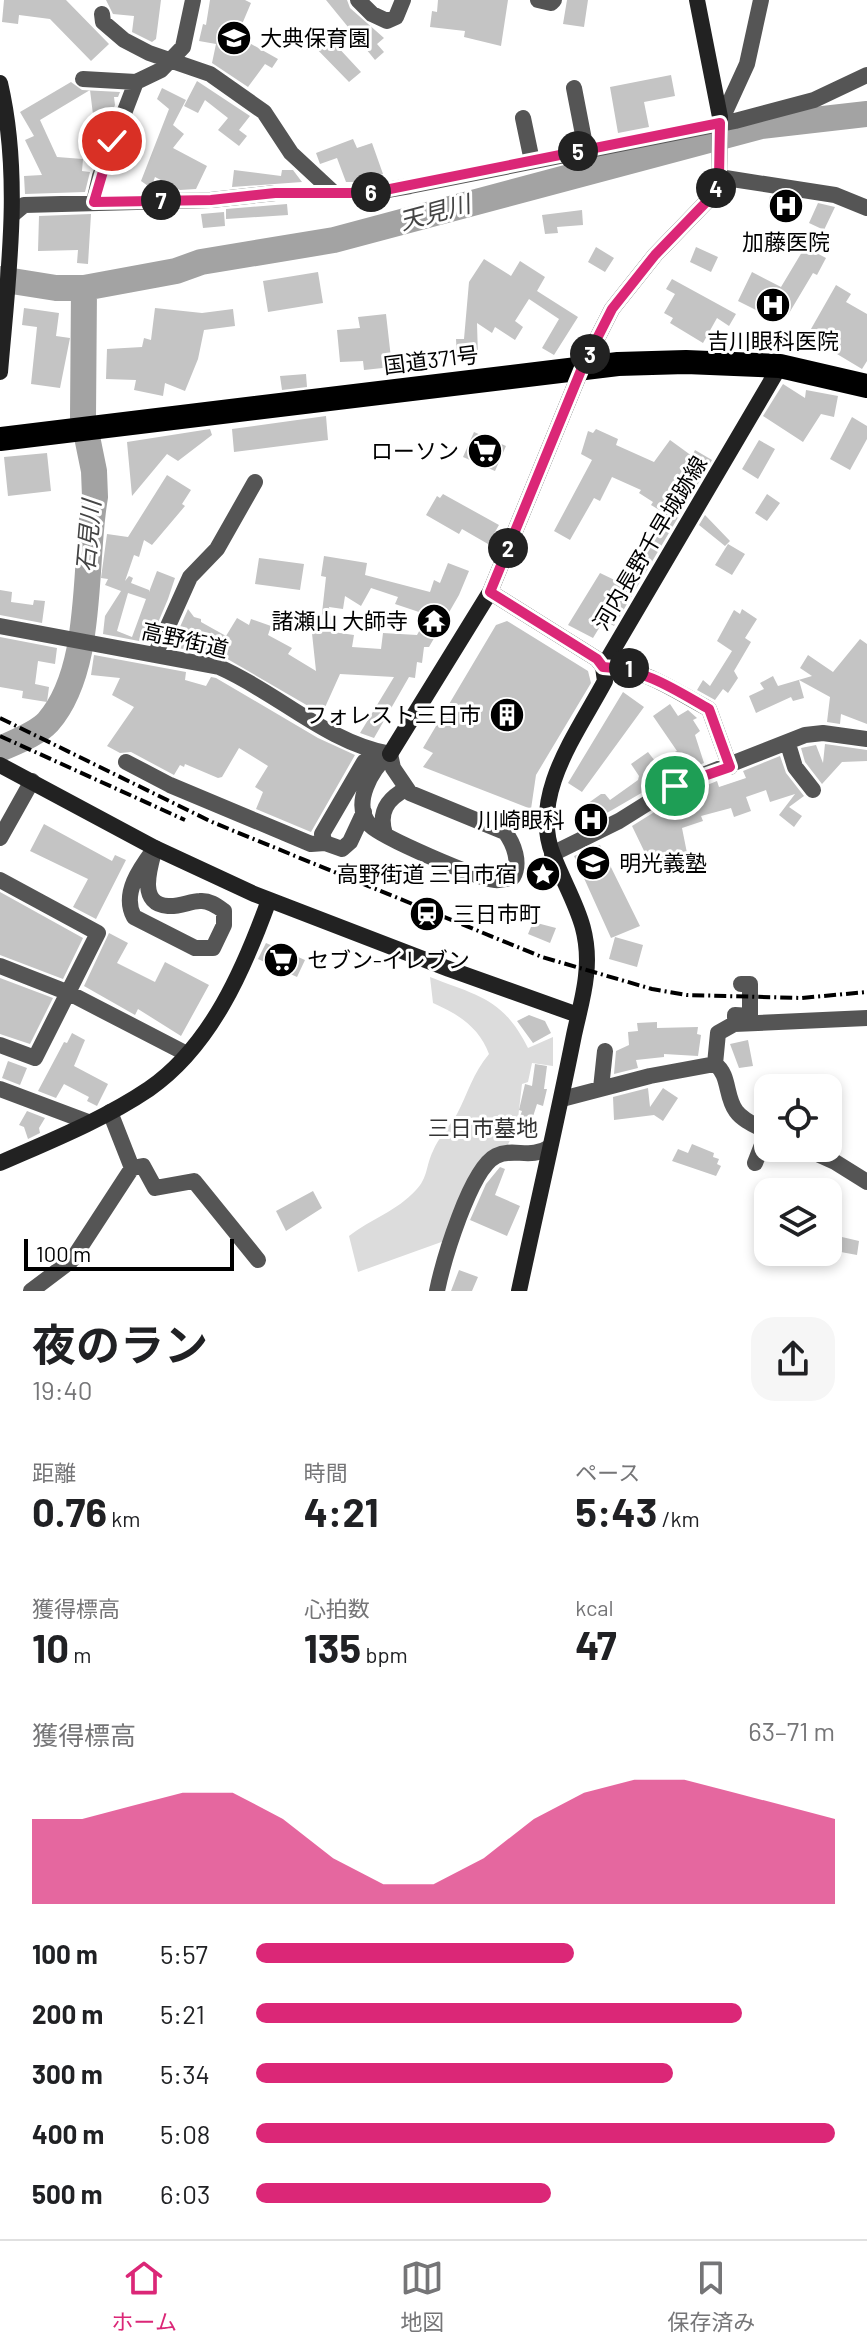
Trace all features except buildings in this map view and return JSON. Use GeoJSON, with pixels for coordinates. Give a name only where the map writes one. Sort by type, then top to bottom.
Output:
{"type":"FeatureCollection","features":[{"type":"Feature","properties":{"kind":"highway","name":"国道371号"},"geometry":{"type":"LineString","coordinates":[[0,439],[582,368],[686,362],[780,366],[867,386]]}},
{"type":"Feature","properties":{"kind":"main road"},"geometry":{"type":"LineString","coordinates":[[390,754],[490,592],[582,368],[612,309],[655,255],[702,210],[713,195],[719,171],[720,125],[697,0]]}},
{"type":"Feature","properties":{"kind":"main road"},"geometry":{"type":"LineString","coordinates":[[0,83],[4,101],[10,262],[0,372]]}},
{"type":"Feature","properties":{"kind":"main road","name":"河内長野千早城跡線"},"geometry":{"type":"LineString","coordinates":[[519,1291],[562,1099],[588,958],[582,916],[552,854],[547,817],[553,776],[605,681],[603,667],[780,366]]}},
{"type":"Feature","properties":{"kind":"main road"},"geometry":{"type":"LineString","coordinates":[[490,592],[597,659],[603,667]]}},
{"type":"Feature","properties":{"kind":"main road"},"geometry":{"type":"LineString","coordinates":[[1,766],[155,848],[269,900],[578,1015]]}},
{"type":"Feature","properties":{"kind":"main road"},"geometry":{"type":"LineString","coordinates":[[0,1163],[110,1112],[151,1087],[187,1054],[221,1006],[247,957],[269,900]]}},
{"type":"Feature","properties":{"kind":"street"},"geometry":{"type":"LineString","coordinates":[[83,79],[136,82],[173,60],[183,47],[193,0]]}},
{"type":"Feature","properties":{"kind":"street"},"geometry":{"type":"LineString","coordinates":[[358,0],[372,14],[387,21],[396,17],[403,0]]}},
{"type":"Feature","properties":{"kind":"street"},"geometry":{"type":"LineString","coordinates":[[538,0],[551,3],[554,0]]}},
{"type":"Feature","properties":{"kind":"street"},"geometry":{"type":"LineString","coordinates":[[720,125],[747,64],[761,0]]}},
{"type":"Feature","properties":{"kind":"street"},"geometry":{"type":"LineString","coordinates":[[102,14],[103,22],[124,40],[149,53],[193,66],[229,84],[264,112],[291,153],[334,193]]}},
{"type":"Feature","properties":{"kind":"street"},"geometry":{"type":"LineString","coordinates":[[6,215],[24,205],[211,200],[275,193],[370,193],[720,125],[814,100],[867,75]]}},
{"type":"Feature","properties":{"kind":"street"},"geometry":{"type":"LineString","coordinates":[[94,202],[100,176],[136,82]]}},
{"type":"Feature","properties":{"kind":"street"},"geometry":{"type":"LineString","coordinates":[[574,88],[586,150]]}},
{"type":"Feature","properties":{"kind":"street"},"geometry":{"type":"LineString","coordinates":[[523,118],[532,161]]}},
{"type":"Feature","properties":{"kind":"street"},"geometry":{"type":"LineString","coordinates":[[719,171],[835,195],[867,208]]}},
{"type":"Feature","properties":{"kind":"street"},"geometry":{"type":"LineString","coordinates":[[155,655],[190,577],[217,549],[255,482]]}},
{"type":"Feature","properties":{"kind":"street","name":"高野街道"},"geometry":{"type":"LineString","coordinates":[[0,626],[219,667],[241,676],[362,749],[390,754]]}},
{"type":"Feature","properties":{"kind":"street"},"geometry":{"type":"LineString","coordinates":[[603,667],[627,668],[646,674],[709,709],[730,767]]}},
{"type":"Feature","properties":{"kind":"street"},"geometry":{"type":"LineString","coordinates":[[552,854],[619,821],[675,786],[805,735],[823,733],[867,739]]}},
{"type":"Feature","properties":{"kind":"street"},"geometry":{"type":"LineString","coordinates":[[788,744],[795,767],[813,790]]}},
{"type":"Feature","properties":{"kind":"street"},"geometry":{"type":"LineString","coordinates":[[390,754],[393,768],[406,789],[505,832],[513,842],[517,870],[513,877],[496,880],[370,825],[364,812],[363,796],[380,762],[390,754]]}},
{"type":"Feature","properties":{"kind":"street"},"geometry":{"type":"LineString","coordinates":[[325,843],[322,834],[364,762],[390,754]]}},
{"type":"Feature","properties":{"kind":"street"},"geometry":{"type":"LineString","coordinates":[[126,762],[170,785],[311,844],[325,843],[342,849],[350,842],[364,812]]}},
{"type":"Feature","properties":{"kind":"street"},"geometry":{"type":"LineString","coordinates":[[0,838],[32,781]]}},
{"type":"Feature","properties":{"kind":"street"},"geometry":{"type":"LineString","coordinates":[[385,834],[381,820],[385,806],[406,789]]}},
{"type":"Feature","properties":{"kind":"street"},"geometry":{"type":"LineString","coordinates":[[155,848],[146,881],[150,896],[159,904],[170,907],[199,900],[224,911],[224,925],[213,948],[195,948],[134,917],[129,907],[133,884],[155,848]]}},
{"type":"Feature","properties":{"kind":"street"},"geometry":{"type":"LineString","coordinates":[[0,880],[98,933],[35,1058],[0,1045]]}},
{"type":"Feature","properties":{"kind":"street"},"geometry":{"type":"LineString","coordinates":[[0,966],[69,993],[187,1054]]}},
{"type":"Feature","properties":{"kind":"street"},"geometry":{"type":"LineString","coordinates":[[734,1024],[735,1015],[750,1016],[750,984],[741,984]]}},
{"type":"Feature","properties":{"kind":"street"},"geometry":{"type":"LineString","coordinates":[[715,1064],[718,1033],[734,1024],[867,1018]]}},
{"type":"Feature","properties":{"kind":"street"},"geometry":{"type":"LineString","coordinates":[[601,1088],[605,1051]]}},
{"type":"Feature","properties":{"kind":"street"},"geometry":{"type":"LineString","coordinates":[[562,1099],[715,1064],[723,1070],[734,1109],[754,1125]]}},
{"type":"Feature","properties":{"kind":"street"},"geometry":{"type":"LineString","coordinates":[[0,1089],[88,1122]]}},
{"type":"Feature","properties":{"kind":"street"},"geometry":{"type":"LineString","coordinates":[[110,1112],[132,1168]]}},
{"type":"Feature","properties":{"kind":"street"},"geometry":{"type":"LineString","coordinates":[[437,1291],[449,1244],[485,1164],[498,1154],[538,1155],[550,1147]]}},
{"type":"Feature","properties":{"kind":"street"},"geometry":{"type":"LineString","coordinates":[[835,1162],[867,1182]]}},
{"type":"Feature","properties":{"kind":"street"},"geometry":{"type":"LineString","coordinates":[[31,1291],[72,1260],[132,1168],[143,1166],[155,1188],[194,1181],[258,1260]]}},
{"type":"Feature","properties":{"kind":"green space","name":"三日市墓地"},"geometry":{"type":"Polygon","coordinates":[[[430,977],[488,1001],[509,1018],[528,1048],[553,1037],[553,1066],[532,1063],[528,1082],[522,1084],[517,1127],[505,1150],[482,1164],[447,1240],[358,1272],[349,1236],[401,1204],[420,1185],[435,1146],[457,1114],[489,1054],[480,1036],[467,1022],[433,1003],[430,977]]]}},
{"type":"Feature","properties":{"kind":"waterway","name":"天見川"},"geometry":{"type":"LineString","coordinates":[[0,279],[56,288],[84,288],[176,271],[201,262],[334,240],[761,126],[867,114]]}},
{"type":"Feature","properties":{"kind":"waterway","name":"石見川"},"geometry":{"type":"LineString","coordinates":[[0,749],[32,734],[48,722],[63,700],[80,645],[95,497],[94,471],[83,417],[84,288]]}},
{"type":"Feature","properties":{"kind":"railway"},"geometry":{"type":"LineString","coordinates":[[0,718],[212,822],[542,957],[652,989],[687,995],[801,998],[867,992]]}},
{"type":"Feature","properties":{"kind":"railway"},"geometry":{"type":"LineString","coordinates":[[0,736],[185,820]]}},
{"type":"Feature","properties":{"kind":"place","name":"大典保育園"},"geometry":{"type":"Point","coordinates":[234,38]}},
{"type":"Feature","properties":{"kind":"place","name":"加藤医院"},"geometry":{"type":"Point","coordinates":[786,206]}},
{"type":"Feature","properties":{"kind":"place","name":"吉川眼科医院"},"geometry":{"type":"Point","coordinates":[773,305]}},
{"type":"Feature","properties":{"kind":"place","name":"ローソン"},"geometry":{"type":"Point","coordinates":[485,451]}},
{"type":"Feature","properties":{"kind":"place","name":"諸瀬山 大師寺"},"geometry":{"type":"Point","coordinates":[434,621]}},
{"type":"Feature","properties":{"kind":"place","name":"フォレスト三日市"},"geometry":{"type":"Point","coordinates":[507,715]}},
{"type":"Feature","properties":{"kind":"place","name":"川崎眼科"},"geometry":{"type":"Point","coordinates":[591,820]}},
{"type":"Feature","properties":{"kind":"place","name":"明光義塾"},"geometry":{"type":"Point","coordinates":[593,863]}},
{"type":"Feature","properties":{"kind":"place","name":"高野街道 三日市宿"},"geometry":{"type":"Point","coordinates":[543,874]}},
{"type":"Feature","properties":{"kind":"place","name":"三日市町"},"geometry":{"type":"Point","coordinates":[427,914]}},
{"type":"Feature","properties":{"kind":"place","name":"セブン-イレブン"},"geometry":{"type":"Point","coordinates":[281,960]}},
{"type":"Feature","properties":{"kind":"route"},"geometry":{"type":"LineString","coordinates":[[112,141],[94,202],[211,200],[275,193],[370,193],[720,123],[719,177],[713,195],[702,210],[655,255],[612,309],[582,368],[490,592],[597,659],[603,667],[627,668],[646,674],[709,709],[730,767],[675,786]]}}]}
